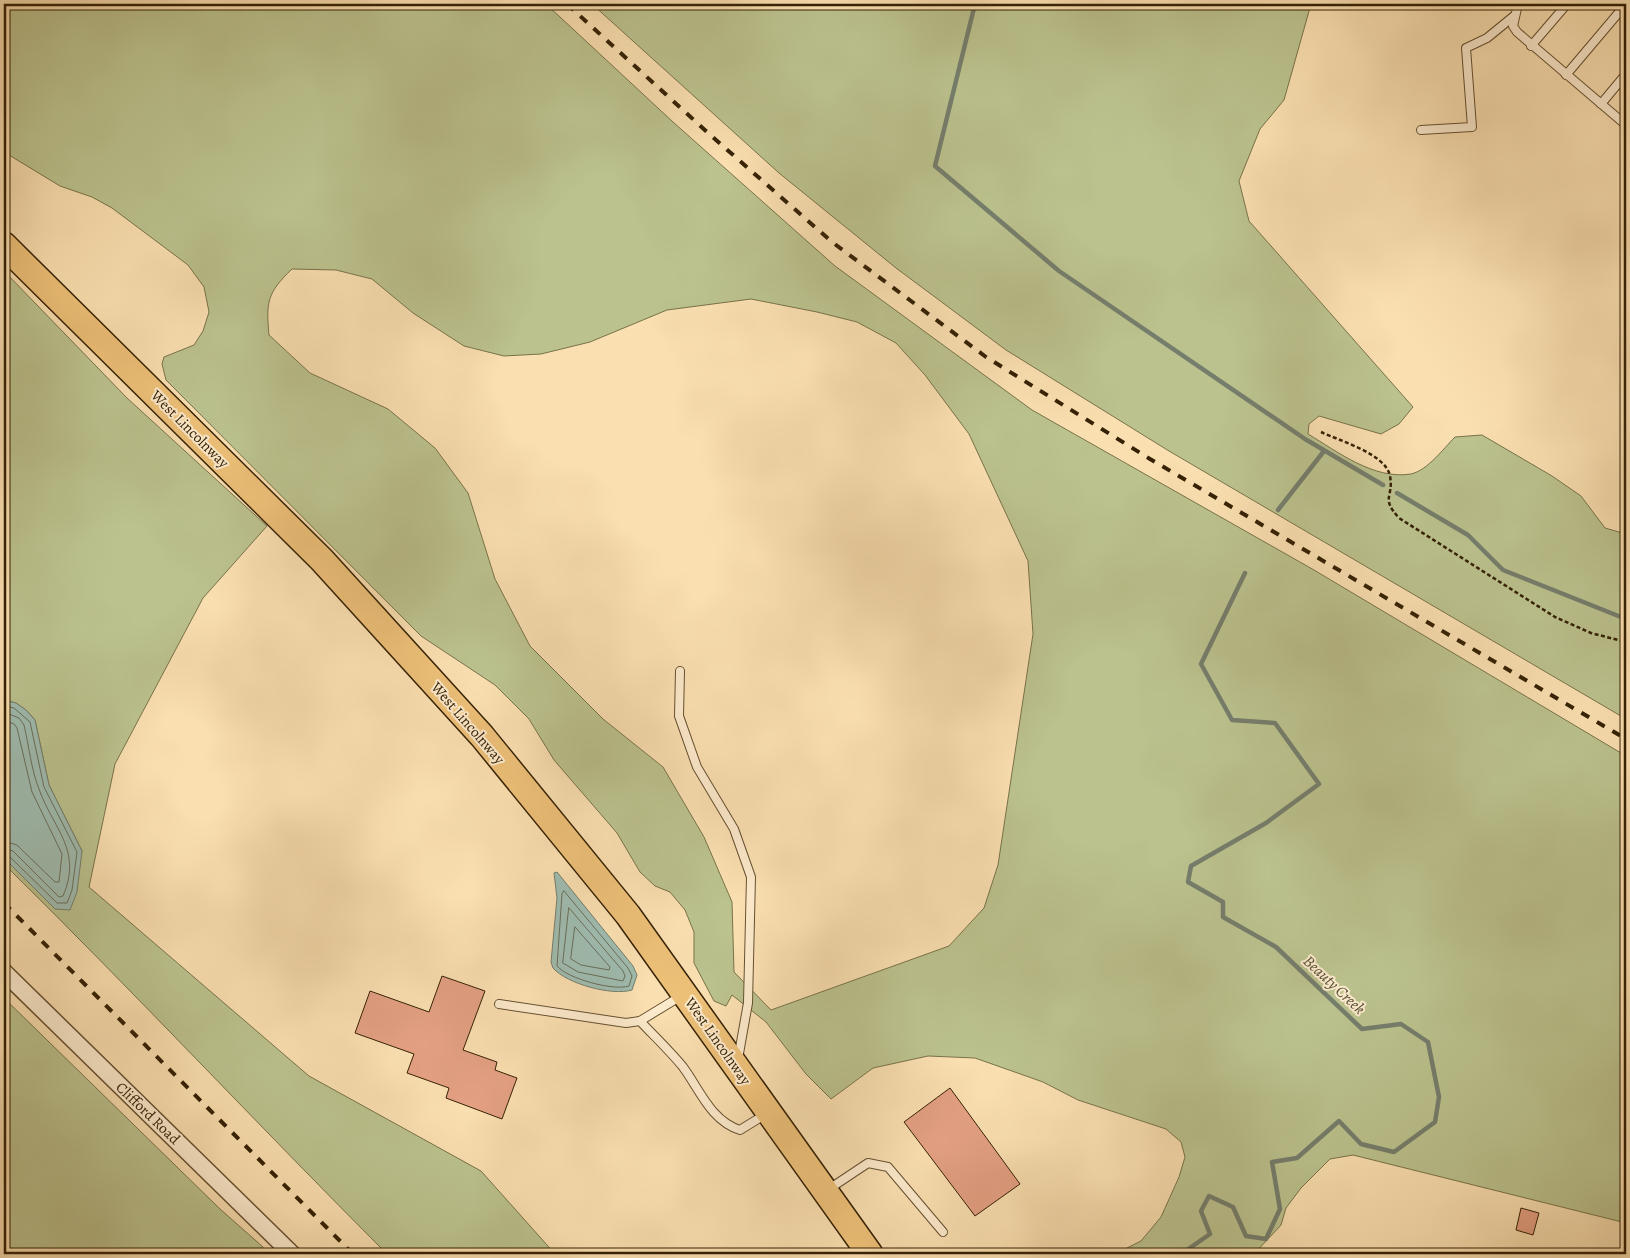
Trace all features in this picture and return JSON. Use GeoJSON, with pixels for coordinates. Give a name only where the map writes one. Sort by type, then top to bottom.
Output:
{"type":"FeatureCollection","features":[{"type":"Feature","properties":{"kind":"main road","name":"West Lincolnway"},"geometry":{"type":"LineString","coordinates":[[4,245],[322,560],[469,722],[628,915],[870,1254]]}},
{"type":"Feature","properties":{"kind":"street","name":"Clifford Road"},"geometry":{"type":"LineString","coordinates":[[4,972],[292,1254]]}},
{"type":"Feature","properties":{"kind":"lane"},"geometry":{"type":"LineString","coordinates":[[1518,4],[1513,26],[1531,46],[1626,125]]}},
{"type":"Feature","properties":{"kind":"lane"},"geometry":{"type":"LineString","coordinates":[[1531,46],[1567,4]]}},
{"type":"Feature","properties":{"kind":"lane"},"geometry":{"type":"LineString","coordinates":[[1566,75],[1626,4]]}},
{"type":"Feature","properties":{"kind":"lane"},"geometry":{"type":"LineString","coordinates":[[1422,130],[1472,127],[1466,48],[1487,38],[1514,16]]}},
{"type":"Feature","properties":{"kind":"lane"},"geometry":{"type":"LineString","coordinates":[[1601,104],[1626,74]]}},
{"type":"Feature","properties":{"kind":"lane"},"geometry":{"type":"LineString","coordinates":[[680,671],[679,716],[697,766],[734,829],[751,877],[748,1003],[737,1068]]}},
{"type":"Feature","properties":{"kind":"lane"},"geometry":{"type":"LineString","coordinates":[[499,1004],[626,1023],[640,1021],[684,994]]}},
{"type":"Feature","properties":{"kind":"lane"},"geometry":{"type":"LineString","coordinates":[[640,1021],[683,1068],[707,1104],[726,1126],[740,1130],[768,1112]]}},
{"type":"Feature","properties":{"kind":"lane"},"geometry":{"type":"LineString","coordinates":[[825,1192],[868,1163],[888,1167],[944,1232]]}},
{"type":"Feature","properties":{"kind":"path"},"geometry":{"type":"LineString","coordinates":[[1321,432],[1382,461],[1390,474],[1388,499],[1390,508],[1399,518],[1555,617],[1591,633],[1626,642]]}},
{"type":"Feature","properties":{"kind":"green space"},"geometry":{"type":"Polygon","coordinates":[[[4,4],[546,4],[673,122],[835,266],[1032,410],[1314,570],[1626,756],[1626,1223],[1353,1155],[1330,1159],[1301,1188],[1286,1208],[1281,1225],[1254,1254],[1115,1254],[1141,1241],[1161,1217],[1179,1177],[1185,1157],[1181,1142],[1166,1129],[1078,1100],[1043,1082],[975,1058],[928,1056],[873,1068],[831,1099],[806,1074],[766,1022],[732,995],[726,1006],[714,1001],[694,963],[694,932],[685,910],[670,892],[655,886],[640,872],[617,833],[554,760],[529,719],[495,685],[421,636],[166,380],[162,364],[164,357],[194,345],[203,331],[209,312],[204,287],[188,265],[112,208],[92,197],[60,186],[4,152],[4,4]],[[292,269],[277,285],[270,299],[268,306],[269,335],[310,373],[388,409],[435,448],[468,493],[495,579],[530,646],[603,719],[663,767],[704,837],[732,902],[734,972],[771,1010],[949,946],[984,908],[998,865],[1033,634],[1028,561],[969,434],[925,375],[896,343],[857,322],[751,299],[667,310],[590,342],[541,354],[504,356],[464,346],[413,313],[372,279],[336,270],[292,269]]]}},
{"type":"Feature","properties":{"kind":"green space"},"geometry":{"type":"Polygon","coordinates":[[[592,4],[1311,4],[1284,100],[1260,129],[1239,181],[1249,221],[1413,407],[1399,424],[1381,434],[1319,416],[1309,424],[1308,434],[1370,469],[1397,475],[1417,472],[1435,458],[1455,437],[1482,435],[1552,476],[1581,496],[1605,528],[1626,534],[1626,719],[1169,451],[1006,350],[896,268],[779,173],[592,4]]]}},
{"type":"Feature","properties":{"kind":"green space"},"geometry":{"type":"Polygon","coordinates":[[[4,271],[127,398],[267,526],[203,598],[115,764],[89,887],[309,1076],[481,1171],[555,1254],[387,1254],[4,864],[4,858],[55,909],[82,851],[49,785],[35,720],[16,703],[4,700],[4,271]]]}},
{"type":"Feature","properties":{"kind":"green space"},"geometry":{"type":"Polygon","coordinates":[[[4,998],[220,1209],[263,1247],[262,1254],[4,1254],[4,998]]]}},
{"type":"Feature","properties":{"kind":"water"},"geometry":{"type":"Polygon","coordinates":[[[4,700],[16,703],[35,720],[49,785],[82,851],[77,892],[70,910],[55,909],[4,858],[4,700]]]}},
{"type":"Feature","properties":{"kind":"water"},"geometry":{"type":"Polygon","coordinates":[[[557,872],[633,966],[637,975],[632,990],[602,990],[579,984],[568,979],[553,968],[551,962],[557,898],[554,873],[557,872]]]}},
{"type":"Feature","properties":{"kind":"building"},"geometry":{"type":"Polygon","coordinates":[[[442,976],[485,991],[463,1050],[497,1062],[495,1070],[517,1078],[502,1119],[446,1098],[449,1088],[407,1073],[414,1054],[355,1033],[370,991],[429,1012],[442,976]]]}},
{"type":"Feature","properties":{"kind":"building"},"geometry":{"type":"Polygon","coordinates":[[[950,1088],[1020,1184],[975,1216],[904,1122],[950,1088]]]}},
{"type":"Feature","properties":{"kind":"building"},"geometry":{"type":"Polygon","coordinates":[[[1521,1208],[1539,1213],[1533,1235],[1516,1230],[1521,1208]]]}},
{"type":"Feature","properties":{"kind":"waterway"},"geometry":{"type":"LineString","coordinates":[[975,4],[935,166],[1059,271],[1305,439],[1383,485]]}},
{"type":"Feature","properties":{"kind":"waterway","name":"Beauty Creek"},"geometry":{"type":"LineString","coordinates":[[1278,510],[1324,451]]}},
{"type":"Feature","properties":{"kind":"waterway"},"geometry":{"type":"LineString","coordinates":[[1397,493],[1468,535],[1503,570],[1626,619]]}},
{"type":"Feature","properties":{"kind":"waterway","name":"Beauty Creek"},"geometry":{"type":"LineString","coordinates":[[1149,1254],[1184,1252],[1210,1234],[1201,1211],[1209,1196],[1233,1207],[1246,1236],[1266,1239],[1280,1209],[1272,1162],[1297,1158],[1339,1121],[1361,1144],[1394,1152],[1435,1122],[1439,1097],[1428,1042],[1401,1024],[1362,1029],[1276,947],[1223,917],[1223,902],[1188,882],[1191,866],[1266,823],[1319,784],[1275,723],[1232,720],[1201,664],[1245,573]]}},
{"type":"Feature","properties":{"kind":"railway"},"geometry":{"type":"LineString","coordinates":[[567,4],[707,132],[832,242],[986,357],[1150,459],[1626,739]]}},
{"type":"Feature","properties":{"kind":"railway"},"geometry":{"type":"LineString","coordinates":[[4,903],[353,1254]]}}]}
